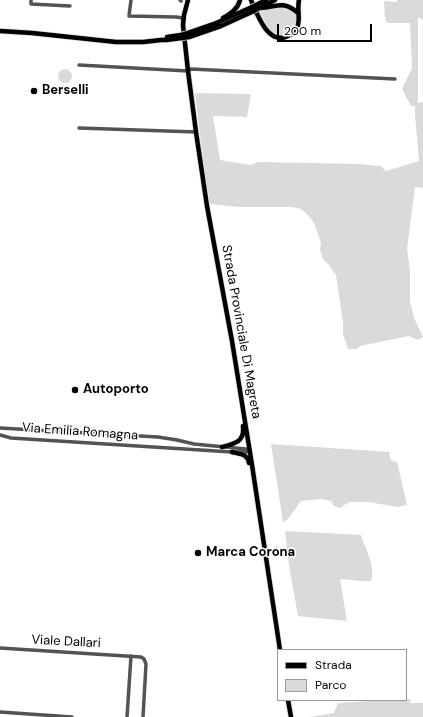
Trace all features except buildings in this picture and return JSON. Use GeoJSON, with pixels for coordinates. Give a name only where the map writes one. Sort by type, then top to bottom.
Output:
{"type":"FeatureCollection","features":[{"type":"Feature","properties":{"kind":"main road","name":"Strada Provinciale Di Magreta"},"geometry":{"type":"LineString","coordinates":[[190,0],[183,18],[183,25],[196,132],[207,206],[256,487],[280,649]]}},
{"type":"Feature","properties":{"kind":"main road"},"geometry":{"type":"LineString","coordinates":[[214,24],[235,10],[240,0]]}},
{"type":"Feature","properties":{"kind":"main road"},"geometry":{"type":"LineString","coordinates":[[250,0],[265,28],[270,34],[281,38],[287,37],[297,28],[299,23],[299,0]]}},
{"type":"Feature","properties":{"kind":"main road"},"geometry":{"type":"LineString","coordinates":[[0,31],[116,42],[166,40],[221,26],[256,8],[266,0]]}},
{"type":"Feature","properties":{"kind":"main road"},"geometry":{"type":"LineString","coordinates":[[188,35],[275,0]]}},
{"type":"Feature","properties":{"kind":"main road"},"geometry":{"type":"LineString","coordinates":[[256,8],[267,7],[280,3],[288,4],[298,13]]}},
{"type":"Feature","properties":{"kind":"main road"},"geometry":{"type":"LineString","coordinates":[[0,28],[10,31]]}},
{"type":"Feature","properties":{"kind":"main road"},"geometry":{"type":"LineString","coordinates":[[222,446],[232,444],[241,439],[243,435],[244,430],[241,412],[242,405]]}},
{"type":"Feature","properties":{"kind":"main road"},"geometry":{"type":"LineString","coordinates":[[232,452],[248,458],[252,485],[256,487]]}},
{"type":"Feature","properties":{"kind":"main road"},"geometry":{"type":"LineString","coordinates":[[288,701],[290,717]]}},
{"type":"Feature","properties":{"kind":"street"},"geometry":{"type":"LineString","coordinates":[[31,0],[31,4],[70,6]]}},
{"type":"Feature","properties":{"kind":"street"},"geometry":{"type":"LineString","coordinates":[[131,0],[129,16],[183,18]]}},
{"type":"Feature","properties":{"kind":"street"},"geometry":{"type":"LineString","coordinates":[[79,65],[395,79]]}},
{"type":"Feature","properties":{"kind":"street"},"geometry":{"type":"LineString","coordinates":[[78,128],[196,132]]}},
{"type":"Feature","properties":{"kind":"street","name":"Via Emilia Romagna"},"geometry":{"type":"LineString","coordinates":[[0,428],[158,438],[194,444],[246,449],[250,451]]}},
{"type":"Feature","properties":{"kind":"street","name":"Via Emilia Romagna"},"geometry":{"type":"LineString","coordinates":[[0,435],[11,438],[232,452],[250,451]]}},
{"type":"Feature","properties":{"kind":"street"},"geometry":{"type":"LineString","coordinates":[[158,438],[162,442],[160,447]]}},
{"type":"Feature","properties":{"kind":"street","name":"Viale Dallari"},"geometry":{"type":"LineString","coordinates":[[0,648],[131,656]]}},
{"type":"Feature","properties":{"kind":"street"},"geometry":{"type":"LineString","coordinates":[[127,717],[131,656],[142,657],[145,661],[143,717]]}},
{"type":"Feature","properties":{"kind":"street"},"geometry":{"type":"LineString","coordinates":[[0,712],[72,717]]}},
{"type":"Feature","properties":{"kind":"green space"},"geometry":{"type":"Polygon","coordinates":[[[397,0],[423,0],[423,20],[418,17],[418,103],[423,102],[423,188],[415,187],[407,249],[410,270],[410,301],[414,318],[423,337],[418,340],[409,336],[360,346],[357,349],[348,349],[343,334],[343,323],[336,275],[323,259],[320,250],[321,243],[314,223],[307,214],[301,209],[292,207],[238,207],[210,204],[195,93],[251,94],[247,117],[213,116],[220,160],[250,165],[259,162],[359,164],[381,166],[386,171],[419,161],[415,106],[411,106],[402,89],[412,68],[410,23],[387,23],[385,19],[384,1],[397,2],[397,0]]]}},
{"type":"Feature","properties":{"kind":"green space"},"geometry":{"type":"Polygon","coordinates":[[[280,5],[288,7],[292,10],[295,13],[297,21],[292,32],[277,35],[271,32],[259,12],[280,5]]]}},
{"type":"Feature","properties":{"kind":"green space"},"geometry":{"type":"Polygon","coordinates":[[[62,69],[68,69],[72,73],[72,79],[68,83],[62,83],[58,79],[58,73],[62,69]]]}},
{"type":"Feature","properties":{"kind":"green space"},"geometry":{"type":"Polygon","coordinates":[[[271,444],[390,452],[389,455],[391,460],[397,462],[407,505],[398,507],[368,502],[349,502],[340,508],[334,506],[331,501],[321,499],[301,501],[288,519],[283,522],[271,444]]]}},
{"type":"Feature","properties":{"kind":"green space"},"geometry":{"type":"Polygon","coordinates":[[[285,531],[361,535],[371,564],[372,576],[371,581],[340,579],[347,621],[298,616],[289,566],[285,531]]]}},
{"type":"Feature","properties":{"kind":"green space"},"geometry":{"type":"Polygon","coordinates":[[[407,699],[410,699],[411,703],[423,703],[423,717],[309,717],[334,713],[338,703],[407,701],[407,699]]]}},
{"type":"Feature","properties":{"kind":"place","name":"Berselli"},"geometry":{"type":"Point","coordinates":[34,91]}},
{"type":"Feature","properties":{"kind":"place","name":"Autoporto"},"geometry":{"type":"Point","coordinates":[75,390]}},
{"type":"Feature","properties":{"kind":"place","name":"Marca Corona"},"geometry":{"type":"Point","coordinates":[198,553]}}]}
